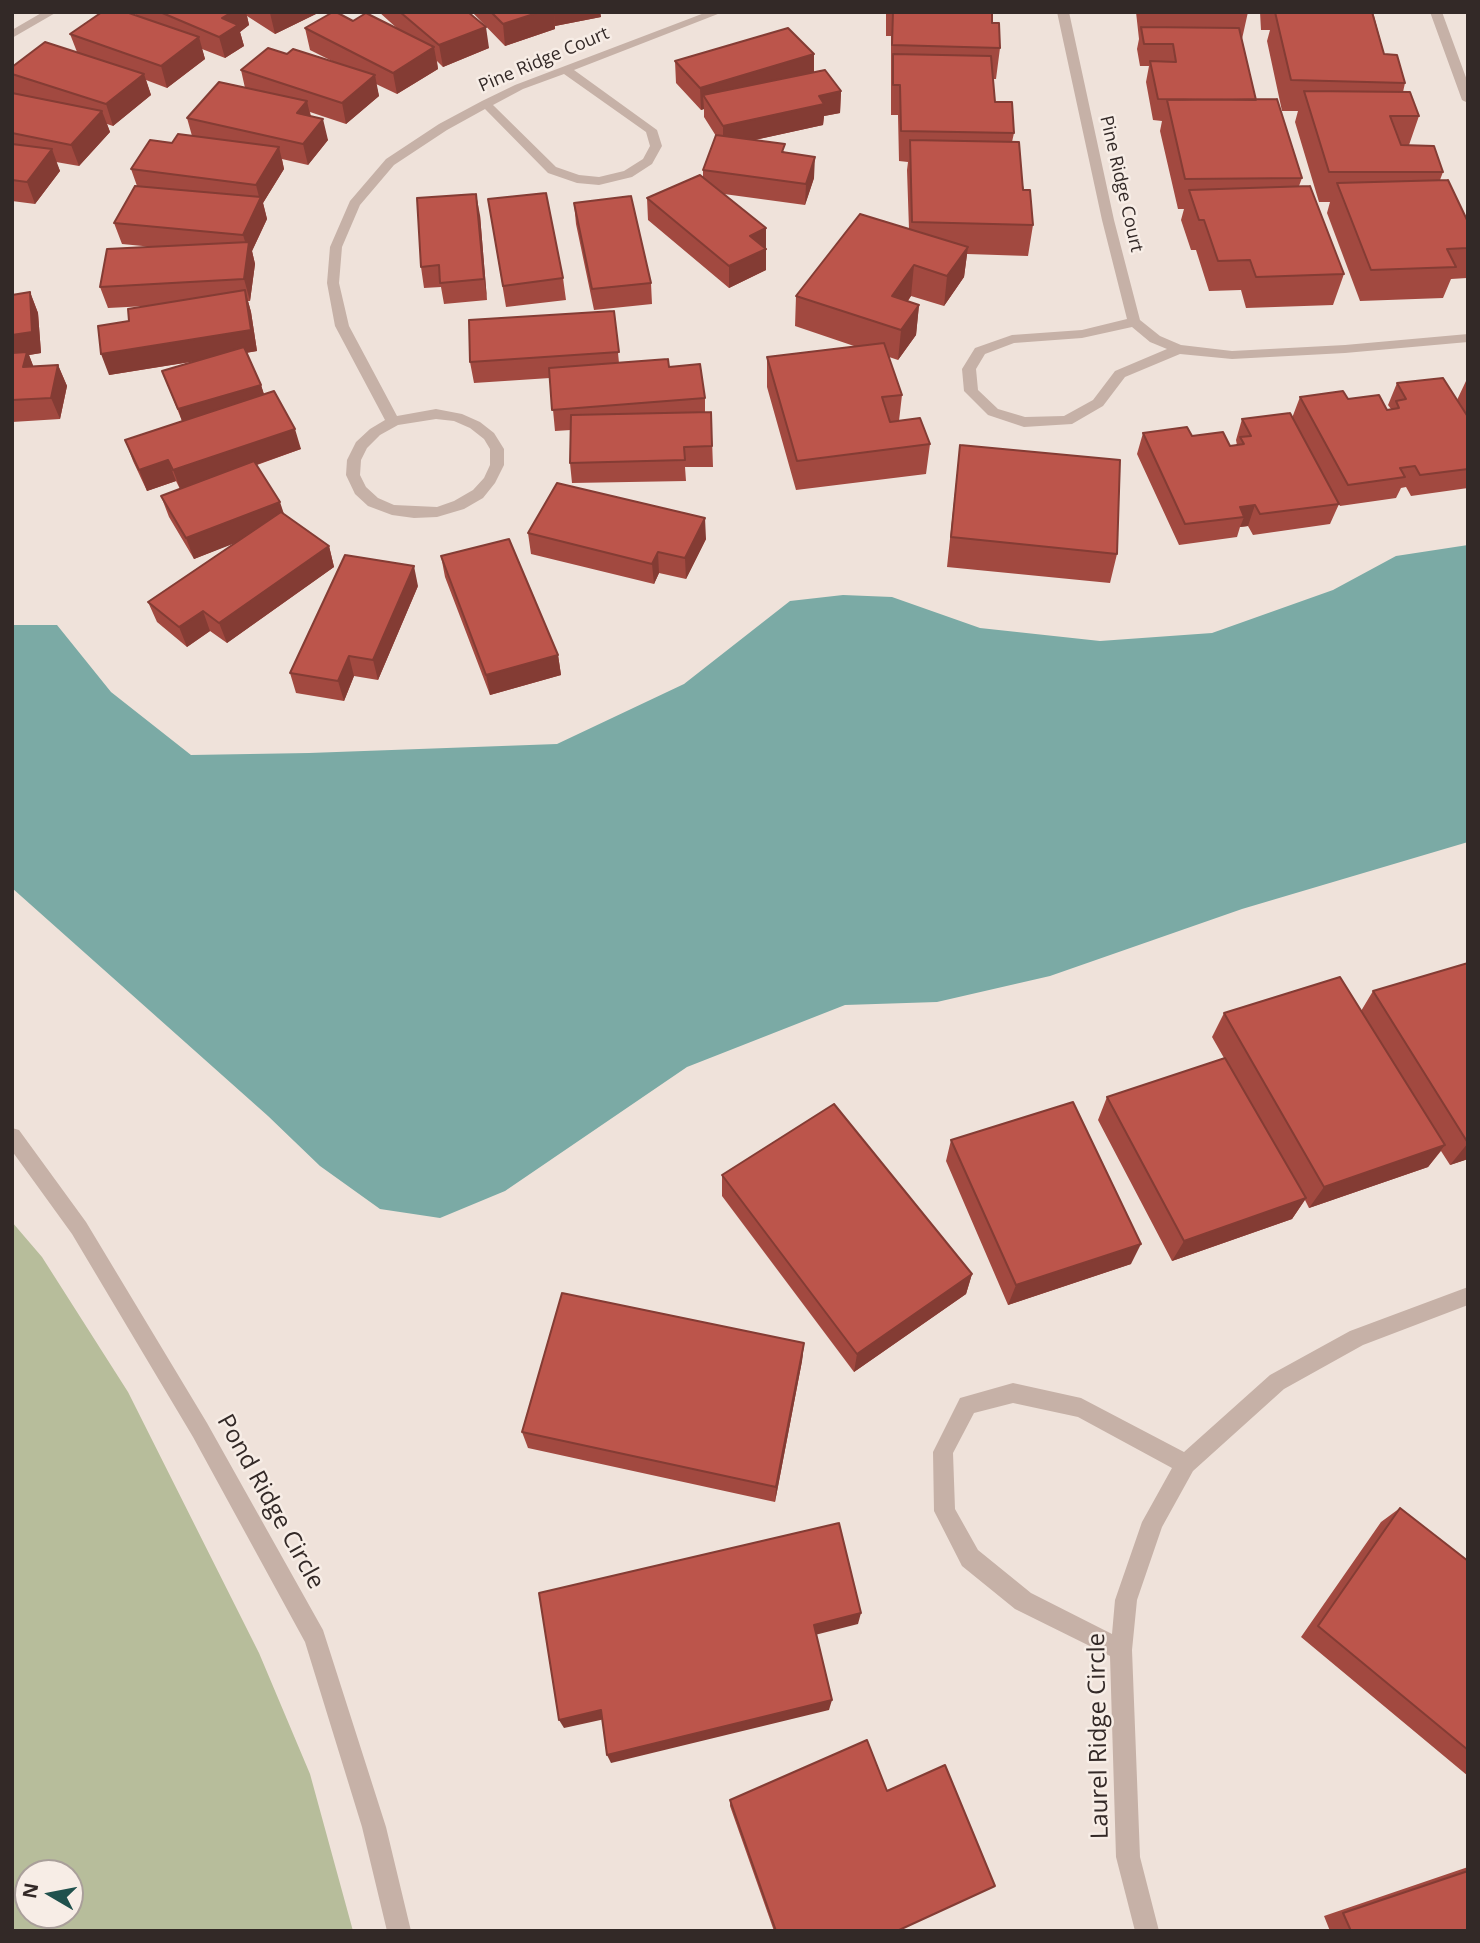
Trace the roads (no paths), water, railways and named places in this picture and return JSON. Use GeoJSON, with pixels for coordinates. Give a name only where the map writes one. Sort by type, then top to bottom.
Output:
{"type":"FeatureCollection","features":[{"type":"Feature","properties":{"kind":"street"},"geometry":{"type":"LineString","coordinates":[[12,35],[52,12]]}},
{"type":"Feature","properties":{"kind":"street","name":"Pine Ridge Court"},"geometry":{"type":"LineString","coordinates":[[1063,12],[1108,220],[1134,322]]}},
{"type":"Feature","properties":{"kind":"street"},"geometry":{"type":"LineString","coordinates":[[1436,12],[1468,100]]}},
{"type":"Feature","properties":{"kind":"street","name":"Pine Ridge Court"},"geometry":{"type":"LineString","coordinates":[[393,422],[342,326],[333,283],[336,247],[354,204],[390,162],[443,127],[519,87],[711,13]]}},
{"type":"Feature","properties":{"kind":"street"},"geometry":{"type":"LineString","coordinates":[[486,104],[552,170],[577,179],[599,181],[628,174],[648,160],[656,146],[651,130],[565,69]]}},
{"type":"Feature","properties":{"kind":"street"},"geometry":{"type":"LineString","coordinates":[[1179,349],[1120,374],[1098,403],[1067,422],[1024,422],[993,412],[971,391],[969,369],[980,351],[1012,339],[1082,334],[1134,322],[1155,339],[1179,349],[1232,355],[1345,349],[1468,338]]}},
{"type":"Feature","properties":{"kind":"street"},"geometry":{"type":"LineString","coordinates":[[436,414],[457,417],[475,425],[489,436],[497,449],[497,465],[490,480],[468,499],[438,512],[392,510],[373,502],[360,490],[353,475],[354,460],[361,445],[375,432],[393,422],[436,414]]}},
{"type":"Feature","properties":{"kind":"street","name":"Pond Ridge Circle"},"geometry":{"type":"LineString","coordinates":[[12,1136],[79,1227],[200,1430],[315,1638],[374,1827],[399,1931]]}},
{"type":"Feature","properties":{"kind":"street","name":"Laurel Ridge Circle"},"geometry":{"type":"LineString","coordinates":[[1147,1931],[1128,1857],[1121,1650],[1126,1600],[1153,1522],[1186,1464],[1277,1382],[1357,1338],[1468,1296]]}},
{"type":"Feature","properties":{"kind":"street"},"geometry":{"type":"LineString","coordinates":[[1121,1650],[1023,1601],[970,1558],[945,1511],[943,1452],[967,1405],[1013,1393],[1081,1408],[1186,1464]]}},
{"type":"Feature","properties":{"kind":"water"},"geometry":{"type":"Polygon","coordinates":[[[1468,545],[1468,842],[1242,909],[1050,976],[937,1002],[845,1005],[687,1067],[505,1191],[440,1218],[380,1209],[320,1166],[268,1116],[12,888],[14,625],[57,625],[111,692],[191,755],[557,744],[684,684],[790,601],[843,595],[892,597],[980,628],[1100,641],[1212,633],[1333,590],[1396,556],[1468,545]]]}}]}
